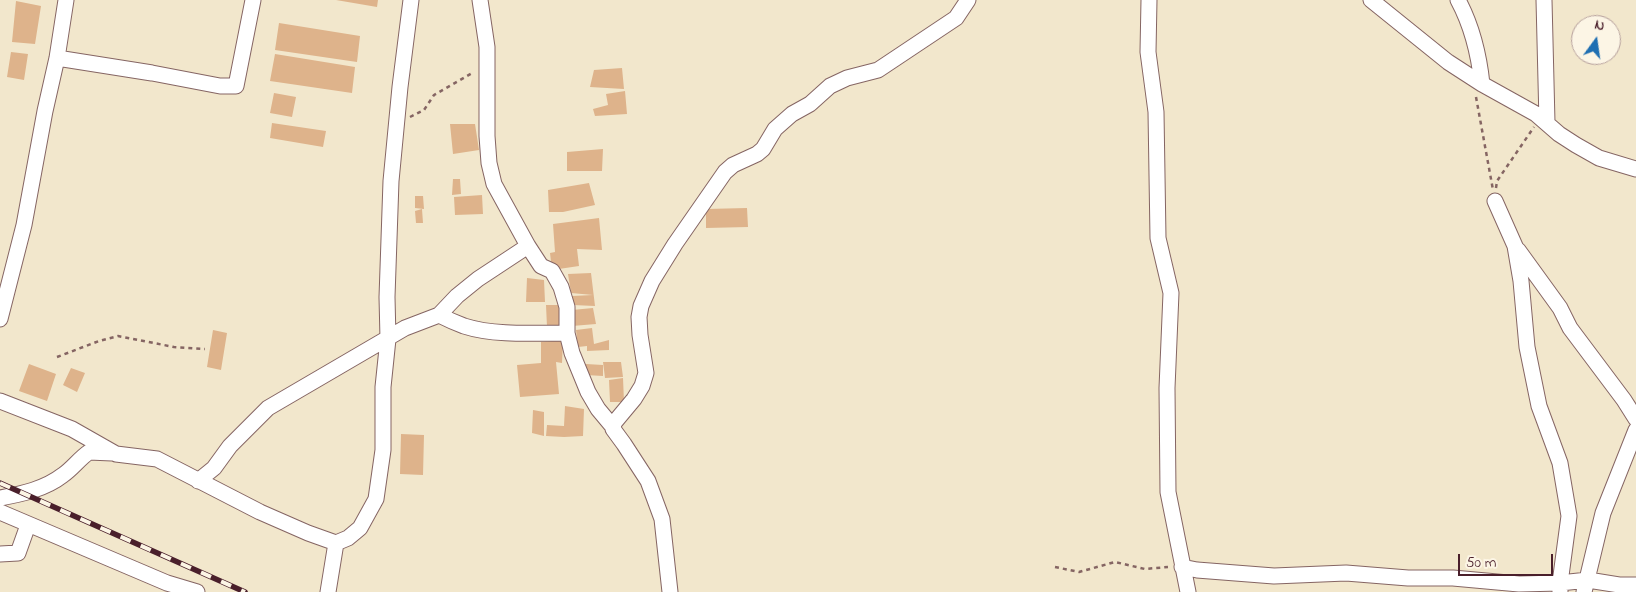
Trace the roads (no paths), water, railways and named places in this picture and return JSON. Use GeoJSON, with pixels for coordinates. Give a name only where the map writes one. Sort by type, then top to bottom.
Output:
{"type":"FeatureCollection","features":[{"type":"Feature","properties":{"kind":"street"},"geometry":{"type":"LineString","coordinates":[[0,319],[24,225],[57,58],[66,0]]}},
{"type":"Feature","properties":{"kind":"street"},"geometry":{"type":"LineString","coordinates":[[57,58],[220,86],[236,86],[253,0]]}},
{"type":"Feature","properties":{"kind":"street"},"geometry":{"type":"LineString","coordinates":[[0,498],[24,493],[47,484],[62,476],[90,452],[116,454],[157,459],[260,512],[336,543],[348,538],[360,528],[376,498],[383,450],[384,387],[388,339],[387,297],[391,181],[411,0]]}},
{"type":"Feature","properties":{"kind":"street"},"geometry":{"type":"LineString","coordinates":[[480,0],[487,47],[487,136],[494,184],[528,246],[541,266],[552,271],[561,288],[567,307],[567,333],[572,353],[588,392],[598,409],[613,426],[614,432],[648,481],[662,519],[670,592]]}},
{"type":"Feature","properties":{"kind":"street"},"geometry":{"type":"LineString","coordinates":[[613,426],[642,386],[646,373],[639,317],[652,281],[675,244],[729,167],[764,149],[775,129],[792,114],[810,104],[830,86],[847,78],[878,70],[956,18],[968,0]]}},
{"type":"Feature","properties":{"kind":"street"},"geometry":{"type":"LineString","coordinates":[[1149,0],[1148,52],[1156,112],[1158,238],[1171,293],[1167,388],[1168,492],[1188,592]]}},
{"type":"Feature","properties":{"kind":"street"},"geometry":{"type":"LineString","coordinates":[[1371,0],[1448,62],[1544,120],[1559,134],[1599,158],[1636,169]]}},
{"type":"Feature","properties":{"kind":"street"},"geometry":{"type":"LineString","coordinates":[[1458,0],[1472,33],[1482,84]]}},
{"type":"Feature","properties":{"kind":"street"},"geometry":{"type":"LineString","coordinates":[[1544,0],[1544,120]]}},
{"type":"Feature","properties":{"kind":"street"},"geometry":{"type":"LineString","coordinates":[[1495,201],[1515,246],[1560,308],[1570,328],[1636,419]]}},
{"type":"Feature","properties":{"kind":"street"},"geometry":{"type":"LineString","coordinates":[[198,481],[214,468],[230,446],[268,408],[404,328],[439,315],[471,284],[528,246]]}},
{"type":"Feature","properties":{"kind":"street"},"geometry":{"type":"LineString","coordinates":[[1515,246],[1521,281],[1528,355],[1539,406],[1560,463],[1569,516],[1560,587]]}},
{"type":"Feature","properties":{"kind":"street"},"geometry":{"type":"LineString","coordinates":[[439,315],[465,326],[489,331],[567,333]]}},
{"type":"Feature","properties":{"kind":"street"},"geometry":{"type":"LineString","coordinates":[[0,401],[72,429],[116,454]]}},
{"type":"Feature","properties":{"kind":"street"},"geometry":{"type":"LineString","coordinates":[[1586,586],[1603,513],[1636,430]]}},
{"type":"Feature","properties":{"kind":"street"},"geometry":{"type":"LineString","coordinates":[[0,512],[167,582],[197,592]]}},
{"type":"Feature","properties":{"kind":"street"},"geometry":{"type":"LineString","coordinates":[[0,554],[18,553],[28,525]]}},
{"type":"Feature","properties":{"kind":"street"},"geometry":{"type":"LineString","coordinates":[[328,592],[336,543]]}},
{"type":"Feature","properties":{"kind":"street"},"geometry":{"type":"LineString","coordinates":[[1182,567],[1196,570],[1274,576],[1346,574],[1408,578],[1453,578],[1560,587],[1636,585]]}},
{"type":"Feature","properties":{"kind":"railway"},"geometry":{"type":"LineString","coordinates":[[0,483],[245,592]]}}]}
